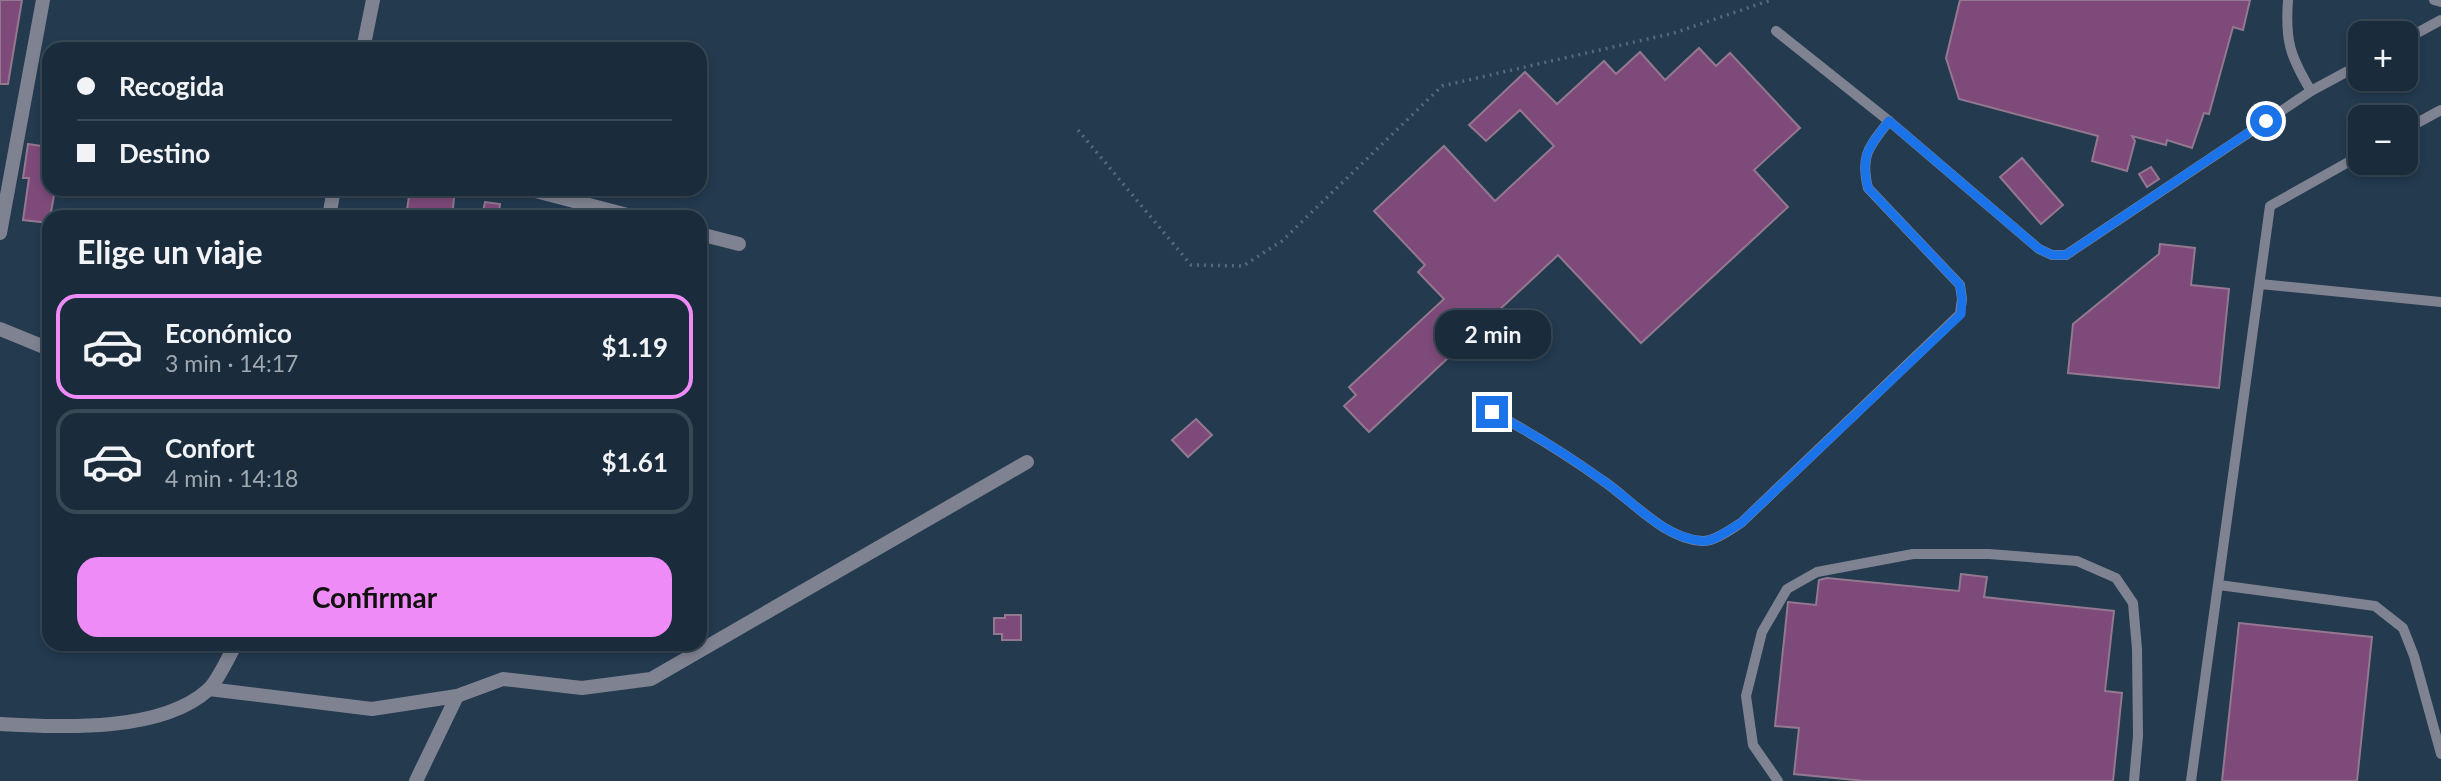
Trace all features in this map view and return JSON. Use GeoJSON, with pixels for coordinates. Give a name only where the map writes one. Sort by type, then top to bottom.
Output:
{"type":"FeatureCollection","features":[{"type":"Feature","properties":{"kind":"street"},"geometry":{"type":"LineString","coordinates":[[0,233],[43,0]]}},
{"type":"Feature","properties":{"kind":"street"},"geometry":{"type":"LineString","coordinates":[[364,42],[373,0]]}},
{"type":"Feature","properties":{"kind":"street"},"geometry":{"type":"LineString","coordinates":[[555,196],[608,210]]}},
{"type":"Feature","properties":{"kind":"street"},"geometry":{"type":"LineString","coordinates":[[707,236],[739,244]]}},
{"type":"Feature","properties":{"kind":"street"},"geometry":{"type":"LineString","coordinates":[[0,329],[42,346]]}},
{"type":"Feature","properties":{"kind":"street"},"geometry":{"type":"LineString","coordinates":[[707,647],[1027,462]]}},
{"type":"Feature","properties":{"kind":"street"},"geometry":{"type":"LineString","coordinates":[[0,724],[71,727],[130,722],[178,709],[209,689],[232,651]]}},
{"type":"Feature","properties":{"kind":"street"},"geometry":{"type":"LineString","coordinates":[[209,689],[372,709],[457,696],[503,680],[582,688],[651,679],[700,651]]}},
{"type":"Feature","properties":{"kind":"street"},"geometry":{"type":"LineString","coordinates":[[416,781],[457,696]]}},
{"type":"Feature","properties":{"kind":"lane"},"geometry":{"type":"LineString","coordinates":[[2288,0],[2286,31],[2294,63],[2311,92]]}},
{"type":"Feature","properties":{"kind":"lane"},"geometry":{"type":"LineString","coordinates":[[2434,0],[2441,2]]}},
{"type":"Feature","properties":{"kind":"lane"},"geometry":{"type":"LineString","coordinates":[[2418,32],[2441,20]]}},
{"type":"Feature","properties":{"kind":"lane"},"geometry":{"type":"LineString","coordinates":[[1776,31],[1889,121],[2039,249],[2052,255],[2066,255],[2311,92],[2348,71]]}},
{"type":"Feature","properties":{"kind":"lane"},"geometry":{"type":"LineString","coordinates":[[2418,122],[2441,110]]}},
{"type":"Feature","properties":{"kind":"lane"},"geometry":{"type":"LineString","coordinates":[[1492,412],[1528,431],[1602,480],[1659,524],[1685,538],[1706,541],[1741,523],[1961,314],[1960,285],[1868,188],[1863,167],[1871,145],[1889,121]]}},
{"type":"Feature","properties":{"kind":"lane"},"geometry":{"type":"LineString","coordinates":[[2191,781],[2270,206],[2348,162]]}},
{"type":"Feature","properties":{"kind":"lane"},"geometry":{"type":"LineString","coordinates":[[2260,284],[2441,302]]}},
{"type":"Feature","properties":{"kind":"lane"},"geometry":{"type":"LineString","coordinates":[[1778,781],[1753,745],[1746,696],[1762,632],[1787,589],[1817,572],[1913,554],[1989,554],[2077,561],[2116,578],[2133,603],[2138,736],[2134,781]]}},
{"type":"Feature","properties":{"kind":"lane"},"geometry":{"type":"LineString","coordinates":[[2219,585],[2375,606],[2403,628],[2414,656],[2441,754]]}},
{"type":"Feature","properties":{"kind":"path"},"geometry":{"type":"LineString","coordinates":[[1079,130],[1191,265],[1243,266],[1282,241],[1442,86],[1674,33],[1771,0]]}},
{"type":"Feature","properties":{"kind":"building"},"geometry":{"type":"Polygon","coordinates":[[[0,0],[22,0],[8,84],[0,84],[0,0]]]}},
{"type":"Feature","properties":{"kind":"building"},"geometry":{"type":"Polygon","coordinates":[[[1960,0],[2250,0],[2243,30],[2233,27],[2209,114],[2204,113],[2192,148],[2167,140],[2166,145],[2132,136],[2135,141],[2127,171],[2092,161],[2098,136],[1959,99],[1946,58],[1960,0]]]}},
{"type":"Feature","properties":{"kind":"building"},"geometry":{"type":"Polygon","coordinates":[[[1699,48],[1716,66],[1730,53],[1800,128],[1754,170],[1788,207],[1641,343],[1558,255],[1369,432],[1344,406],[1356,395],[1349,387],[1444,299],[1418,272],[1425,265],[1374,211],[1444,146],[1495,201],[1554,146],[1520,110],[1486,141],[1469,125],[1525,72],[1557,104],[1604,61],[1616,74],[1640,52],[1665,80],[1699,48]]]}},
{"type":"Feature","properties":{"kind":"building"},"geometry":{"type":"Polygon","coordinates":[[[28,144],[42,146],[42,196],[54,196],[51,210],[42,210],[42,222],[23,220],[29,178],[23,178],[28,144]]]}},
{"type":"Feature","properties":{"kind":"building"},"geometry":{"type":"Polygon","coordinates":[[[2022,158],[2063,205],[2041,224],[2000,177],[2022,158]]]}},
{"type":"Feature","properties":{"kind":"building"},"geometry":{"type":"Polygon","coordinates":[[[2151,167],[2159,179],[2147,187],[2139,174],[2151,167]]]}},
{"type":"Feature","properties":{"kind":"building"},"geometry":{"type":"Polygon","coordinates":[[[409,196],[454,196],[453,210],[407,210],[409,196]]]}},
{"type":"Feature","properties":{"kind":"building"},"geometry":{"type":"Polygon","coordinates":[[[485,202],[500,204],[499,210],[483,210],[485,202]]]}},
{"type":"Feature","properties":{"kind":"building"},"geometry":{"type":"Polygon","coordinates":[[[2160,244],[2195,248],[2191,285],[2229,289],[2219,388],[2068,373],[2073,324],[2159,254],[2160,244]]]}},
{"type":"Feature","properties":{"kind":"building"},"geometry":{"type":"Polygon","coordinates":[[[1196,419],[1212,435],[1188,457],[1172,440],[1196,419]]]}},
{"type":"Feature","properties":{"kind":"building"},"geometry":{"type":"Polygon","coordinates":[[[1961,574],[1987,577],[1984,597],[2114,611],[2105,691],[2122,693],[2113,781],[1865,781],[1794,774],[1799,728],[1775,726],[1788,602],[1816,605],[1819,580],[1827,578],[1959,591],[1961,574]]]}},
{"type":"Feature","properties":{"kind":"building"},"geometry":{"type":"Polygon","coordinates":[[[1005,615],[1021,615],[1021,640],[1002,640],[1002,634],[994,634],[994,618],[1005,618],[1005,615]]]}},
{"type":"Feature","properties":{"kind":"building"},"geometry":{"type":"Polygon","coordinates":[[[2239,623],[2372,637],[2357,781],[2222,781],[2239,623]]]}},
{"type":"Feature","properties":{"kind":"route"},"geometry":{"type":"LineString","coordinates":[[1492,412],[1528,431],[1602,480],[1659,524],[1685,538],[1706,541],[1741,523],[1961,314],[1960,285],[1868,188],[1863,167],[1871,145],[1889,121],[2039,249],[2052,255],[2066,255],[2266,121]]}}]}
